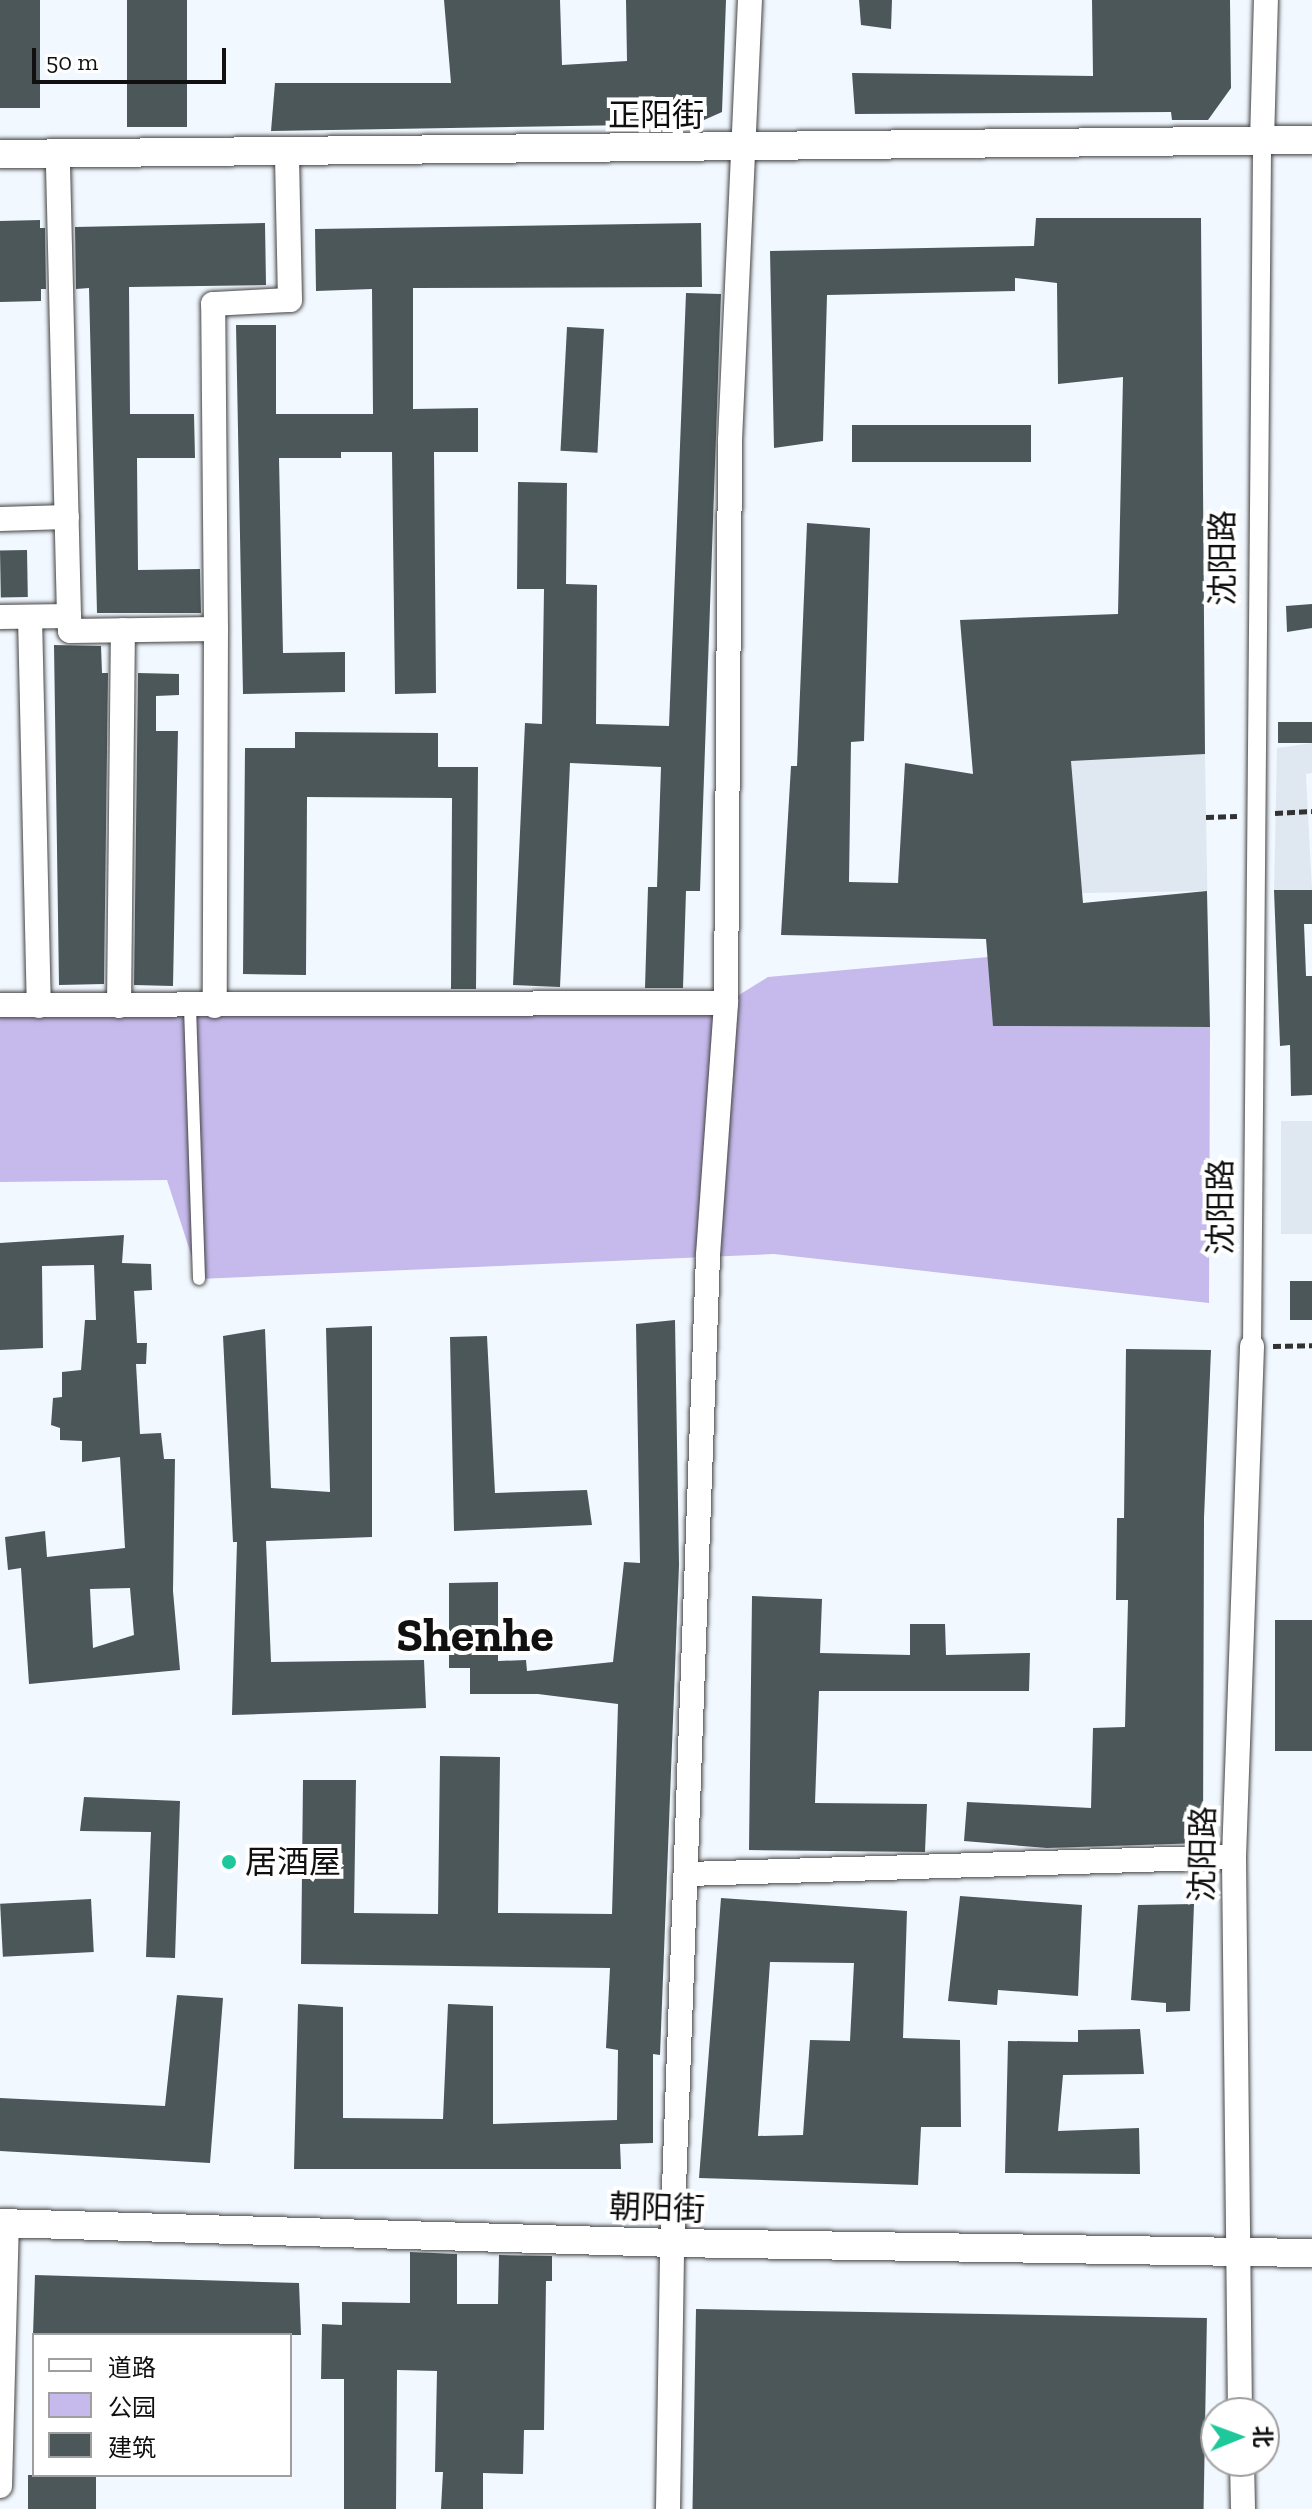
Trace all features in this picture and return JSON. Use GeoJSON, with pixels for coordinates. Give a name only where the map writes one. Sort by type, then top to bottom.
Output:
{"type":"FeatureCollection","features":[{"type":"Feature","properties":{"kind":"street"},"geometry":{"type":"LineString","coordinates":[[668,2509],[672,2243],[688,1874],[708,1255],[726,1003],[730,440],[750,0]]}},
{"type":"Feature","properties":{"kind":"street","name":"沈阳路"},"geometry":{"type":"LineString","coordinates":[[1240,2397],[1234,1857],[1252,1346],[1262,141],[1266,0]]}},
{"type":"Feature","properties":{"kind":"street","name":"正阳街"},"geometry":{"type":"LineString","coordinates":[[0,154],[1312,140]]}},
{"type":"Feature","properties":{"kind":"street"},"geometry":{"type":"LineString","coordinates":[[215,1006],[213,304],[290,300],[287,152]]}},
{"type":"Feature","properties":{"kind":"street"},"geometry":{"type":"LineString","coordinates":[[58,154],[70,631],[216,629]]}},
{"type":"Feature","properties":{"kind":"street"},"geometry":{"type":"LineString","coordinates":[[0,519],[67,517]]}},
{"type":"Feature","properties":{"kind":"street"},"geometry":{"type":"LineString","coordinates":[[0,617],[69,616]]}},
{"type":"Feature","properties":{"kind":"street"},"geometry":{"type":"LineString","coordinates":[[30,617],[39,1006]]}},
{"type":"Feature","properties":{"kind":"street"},"geometry":{"type":"LineString","coordinates":[[119,1006],[123,630]]}},
{"type":"Feature","properties":{"kind":"street"},"geometry":{"type":"LineString","coordinates":[[0,1005],[190,1007],[726,1003]]}},
{"type":"Feature","properties":{"kind":"street"},"geometry":{"type":"LineString","coordinates":[[688,1874],[1234,1857]]}},
{"type":"Feature","properties":{"kind":"street"},"geometry":{"type":"LineString","coordinates":[[0,2486],[4,2223]]}},
{"type":"Feature","properties":{"kind":"street","name":"朝阳街"},"geometry":{"type":"LineString","coordinates":[[4,2223],[672,2243],[1312,2253]]}},
{"type":"Feature","properties":{"kind":"street"},"geometry":{"type":"LineString","coordinates":[[1242,2477],[1243,2509]]}},
{"type":"Feature","properties":{"kind":"lane"},"geometry":{"type":"LineString","coordinates":[[190,1007],[199,1279]]}},
{"type":"Feature","properties":{"kind":"path"},"geometry":{"type":"LineString","coordinates":[[1252,1346],[1312,1345]]}},
{"type":"Feature","properties":{"kind":"green space"},"geometry":{"type":"Polygon","coordinates":[[[988,957],[994,1026],[1210,1027],[1209,1303],[774,1254],[199,1279],[167,1180],[0,1182],[0,1005],[726,1003],[768,977],[988,957]]]}},
{"type":"Feature","properties":{"kind":"shaded area"},"geometry":{"type":"Polygon","coordinates":[[[1312,743],[1312,773],[1306,774],[1312,890],[1274,890],[1277,748],[1312,743]]]}},
{"type":"Feature","properties":{"kind":"shaded area"},"geometry":{"type":"Polygon","coordinates":[[[1205,754],[1207,891],[1073,893],[1071,756],[1205,754]]]}},
{"type":"Feature","properties":{"kind":"shaded area"},"geometry":{"type":"Polygon","coordinates":[[[1281,1121],[1312,1121],[1312,1234],[1281,1234],[1281,1121]]]}},
{"type":"Feature","properties":{"kind":"building"},"geometry":{"type":"Polygon","coordinates":[[[0,0],[40,0],[40,108],[0,108],[0,0]]]}},
{"type":"Feature","properties":{"kind":"building"},"geometry":{"type":"Polygon","coordinates":[[[127,0],[187,0],[187,127],[127,127],[127,0]]]}},
{"type":"Feature","properties":{"kind":"building"},"geometry":{"type":"Polygon","coordinates":[[[444,0],[560,0],[562,65],[627,61],[626,0],[726,0],[722,112],[695,124],[271,131],[275,83],[451,83],[444,0]]]}},
{"type":"Feature","properties":{"kind":"building"},"geometry":{"type":"Polygon","coordinates":[[[859,0],[892,0],[891,29],[861,25],[859,0]]]}},
{"type":"Feature","properties":{"kind":"building"},"geometry":{"type":"Polygon","coordinates":[[[1092,0],[1230,0],[1231,88],[1208,120],[1172,120],[1171,112],[855,114],[852,73],[1093,76],[1092,0]]]}},
{"type":"Feature","properties":{"kind":"building"},"geometry":{"type":"Polygon","coordinates":[[[1036,218],[1201,218],[1205,754],[1071,761],[1083,903],[1207,891],[1210,1027],[993,1026],[986,939],[781,935],[791,766],[797,766],[807,523],[870,528],[864,741],[851,742],[849,882],[898,883],[905,763],[973,774],[960,620],[1118,614],[1123,377],[1058,384],[1057,283],[1015,278],[1015,291],[827,295],[823,441],[774,448],[770,251],[1034,246],[1036,218]]]}},
{"type":"Feature","properties":{"kind":"building"},"geometry":{"type":"Polygon","coordinates":[[[40,220],[40,228],[45,228],[46,289],[41,289],[41,301],[0,302],[0,221],[40,220]]]}},
{"type":"Feature","properties":{"kind":"building"},"geometry":{"type":"Polygon","coordinates":[[[265,223],[266,285],[129,287],[130,414],[194,414],[195,458],[137,458],[138,570],[200,569],[201,613],[97,613],[89,288],[76,289],[75,227],[265,223]]]}},
{"type":"Feature","properties":{"kind":"building"},"geometry":{"type":"Polygon","coordinates":[[[701,223],[702,287],[413,288],[413,409],[478,408],[478,452],[434,452],[436,693],[395,694],[392,452],[341,452],[341,458],[279,458],[283,653],[345,652],[345,692],[243,694],[236,325],[276,325],[276,414],[373,414],[372,289],[316,291],[315,229],[701,223]]]}},
{"type":"Feature","properties":{"kind":"building"},"geometry":{"type":"Polygon","coordinates":[[[686,293],[721,294],[700,891],[686,891],[683,988],[645,988],[648,887],[657,887],[661,767],[570,763],[560,987],[513,985],[525,723],[542,724],[544,589],[517,589],[518,482],[567,483],[566,584],[597,585],[596,724],[669,726],[686,293]]]}},
{"type":"Feature","properties":{"kind":"building"},"geometry":{"type":"Polygon","coordinates":[[[567,327],[604,329],[597,453],[561,451],[567,327]]]}},
{"type":"Feature","properties":{"kind":"building"},"geometry":{"type":"Polygon","coordinates":[[[852,425],[1031,425],[1031,462],[852,462],[852,425]]]}},
{"type":"Feature","properties":{"kind":"building"},"geometry":{"type":"Polygon","coordinates":[[[0,550],[27,550],[28,597],[1,597],[0,550]]]}},
{"type":"Feature","properties":{"kind":"building"},"geometry":{"type":"Polygon","coordinates":[[[1312,604],[1312,628],[1287,632],[1286,606],[1312,604]]]}},
{"type":"Feature","properties":{"kind":"building"},"geometry":{"type":"Polygon","coordinates":[[[54,645],[101,646],[102,673],[108,673],[104,984],[59,985],[54,645]]]}},
{"type":"Feature","properties":{"kind":"building"},"geometry":{"type":"Polygon","coordinates":[[[138,673],[179,674],[179,695],[156,696],[156,731],[178,731],[173,986],[134,985],[138,673]]]}},
{"type":"Feature","properties":{"kind":"building"},"geometry":{"type":"Polygon","coordinates":[[[1278,722],[1312,722],[1312,743],[1278,743],[1278,722]]]}},
{"type":"Feature","properties":{"kind":"building"},"geometry":{"type":"Polygon","coordinates":[[[295,732],[438,733],[438,767],[478,767],[476,989],[451,989],[452,798],[307,797],[306,975],[243,974],[245,748],[295,748],[295,732]]]}},
{"type":"Feature","properties":{"kind":"building"},"geometry":{"type":"Polygon","coordinates":[[[1274,890],[1312,890],[1312,924],[1304,924],[1306,976],[1312,976],[1312,1095],[1291,1096],[1290,1045],[1280,1046],[1274,890]]]}},
{"type":"Feature","properties":{"kind":"building"},"geometry":{"type":"Polygon","coordinates":[[[124,1235],[122,1263],[151,1264],[152,1290],[134,1291],[137,1343],[147,1343],[146,1364],[136,1364],[140,1434],[161,1433],[164,1459],[175,1459],[173,1591],[180,1670],[29,1684],[21,1568],[8,1570],[5,1537],[45,1531],[47,1557],[125,1548],[120,1457],[82,1462],[82,1441],[60,1440],[60,1428],[51,1425],[53,1398],[62,1397],[62,1372],[81,1370],[85,1320],[96,1320],[94,1265],[42,1266],[43,1348],[0,1350],[0,1243],[124,1235]],[[130,1588],[90,1589],[93,1648],[134,1635],[130,1588]]]}},
{"type":"Feature","properties":{"kind":"building"},"geometry":{"type":"Polygon","coordinates":[[[1290,1281],[1312,1281],[1312,1320],[1290,1320],[1290,1281]]]}},
{"type":"Feature","properties":{"kind":"building"},"geometry":{"type":"Polygon","coordinates":[[[675,1320],[679,1565],[660,2055],[653,2054],[653,2143],[620,2144],[621,2169],[294,2169],[298,2004],[343,2007],[343,2118],[443,2119],[448,2004],[493,2006],[493,2124],[617,2120],[618,2050],[606,2048],[610,1968],[301,1964],[303,1780],[356,1780],[354,1913],[438,1914],[440,1756],[500,1757],[498,1913],[612,1914],[618,1704],[538,1694],[470,1694],[470,1668],[449,1668],[449,1583],[498,1582],[498,1661],[526,1660],[527,1671],[613,1662],[624,1562],[640,1563],[636,1324],[675,1320]]]}},
{"type":"Feature","properties":{"kind":"building"},"geometry":{"type":"Polygon","coordinates":[[[372,1326],[372,1537],[266,1541],[271,1662],[424,1660],[426,1708],[232,1715],[237,1542],[233,1542],[223,1336],[265,1329],[271,1488],[330,1492],[326,1328],[372,1326]]]}},
{"type":"Feature","properties":{"kind":"building"},"geometry":{"type":"Polygon","coordinates":[[[487,1336],[495,1493],[587,1490],[592,1525],[454,1531],[450,1337],[487,1336]]]}},
{"type":"Feature","properties":{"kind":"building"},"geometry":{"type":"Polygon","coordinates":[[[1126,1349],[1211,1350],[1204,1518],[1203,1843],[1047,1848],[964,1841],[967,1802],[1091,1808],[1093,1728],[1125,1727],[1128,1600],[1116,1600],[1117,1518],[1124,1518],[1126,1349]]]}},
{"type":"Feature","properties":{"kind":"building"},"geometry":{"type":"Polygon","coordinates":[[[752,1596],[822,1599],[820,1653],[910,1655],[910,1624],[945,1624],[946,1655],[1030,1653],[1029,1691],[819,1691],[815,1803],[927,1804],[925,1852],[749,1850],[752,1596]]]}},
{"type":"Feature","properties":{"kind":"building"},"geometry":{"type":"Polygon","coordinates":[[[1275,1620],[1312,1620],[1312,1751],[1275,1751],[1275,1620]]]}},
{"type":"Feature","properties":{"kind":"building"},"geometry":{"type":"Polygon","coordinates":[[[84,1797],[180,1801],[175,1958],[146,1957],[151,1832],[80,1831],[84,1797]]]}},
{"type":"Feature","properties":{"kind":"building"},"geometry":{"type":"Polygon","coordinates":[[[960,1896],[1082,1905],[1078,1996],[998,1990],[997,2005],[948,2001],[960,1896]]]}},
{"type":"Feature","properties":{"kind":"building"},"geometry":{"type":"Polygon","coordinates":[[[721,1898],[907,1911],[903,2038],[960,2040],[961,2127],[921,2127],[918,2185],[699,2178],[721,1898]],[[770,1962],[758,2136],[803,2135],[810,2040],[850,2041],[854,1963],[770,1962]]]}},
{"type":"Feature","properties":{"kind":"building"},"geometry":{"type":"Polygon","coordinates":[[[91,1899],[94,1952],[3,1957],[0,1904],[91,1899]]]}},
{"type":"Feature","properties":{"kind":"building"},"geometry":{"type":"Polygon","coordinates":[[[1194,1904],[1190,2011],[1166,2012],[1166,2003],[1131,2000],[1138,1905],[1194,1904]]]}},
{"type":"Feature","properties":{"kind":"building"},"geometry":{"type":"Polygon","coordinates":[[[177,1995],[223,1998],[210,2163],[0,2151],[0,2098],[165,2106],[177,1995]]]}},
{"type":"Feature","properties":{"kind":"building"},"geometry":{"type":"Polygon","coordinates":[[[1140,2029],[1144,2074],[1063,2075],[1058,2131],[1139,2128],[1140,2174],[1005,2173],[1008,2041],[1078,2042],[1078,2030],[1140,2029]]]}},
{"type":"Feature","properties":{"kind":"building"},"geometry":{"type":"Polygon","coordinates":[[[410,2252],[457,2254],[457,2304],[498,2304],[499,2255],[552,2256],[552,2281],[546,2281],[544,2430],[524,2430],[523,2474],[483,2473],[483,2509],[441,2509],[443,2472],[435,2472],[437,2371],[397,2370],[396,2509],[344,2509],[344,2379],[321,2379],[322,2324],[342,2325],[342,2302],[410,2303],[410,2252]]]}},
{"type":"Feature","properties":{"kind":"building"},"geometry":{"type":"Polygon","coordinates":[[[35,2275],[299,2283],[301,2335],[33,2333],[35,2275]]]}},
{"type":"Feature","properties":{"kind":"building"},"geometry":{"type":"Polygon","coordinates":[[[696,2309],[1207,2318],[1206,2397],[1200,2397],[1200,2477],[1204,2477],[1204,2509],[693,2509],[696,2309]]]}},
{"type":"Feature","properties":{"kind":"building"},"geometry":{"type":"Polygon","coordinates":[[[28,2475],[96,2477],[96,2509],[28,2509],[28,2475]]]}},
{"type":"Feature","properties":{"kind":"place","name":"居酒屋"},"geometry":{"type":"Point","coordinates":[229,1862]}},
{"type":"Feature","properties":{"kind":"district","name":"Shenhe"},"geometry":{"type":"Point","coordinates":[475,1635]}}]}
